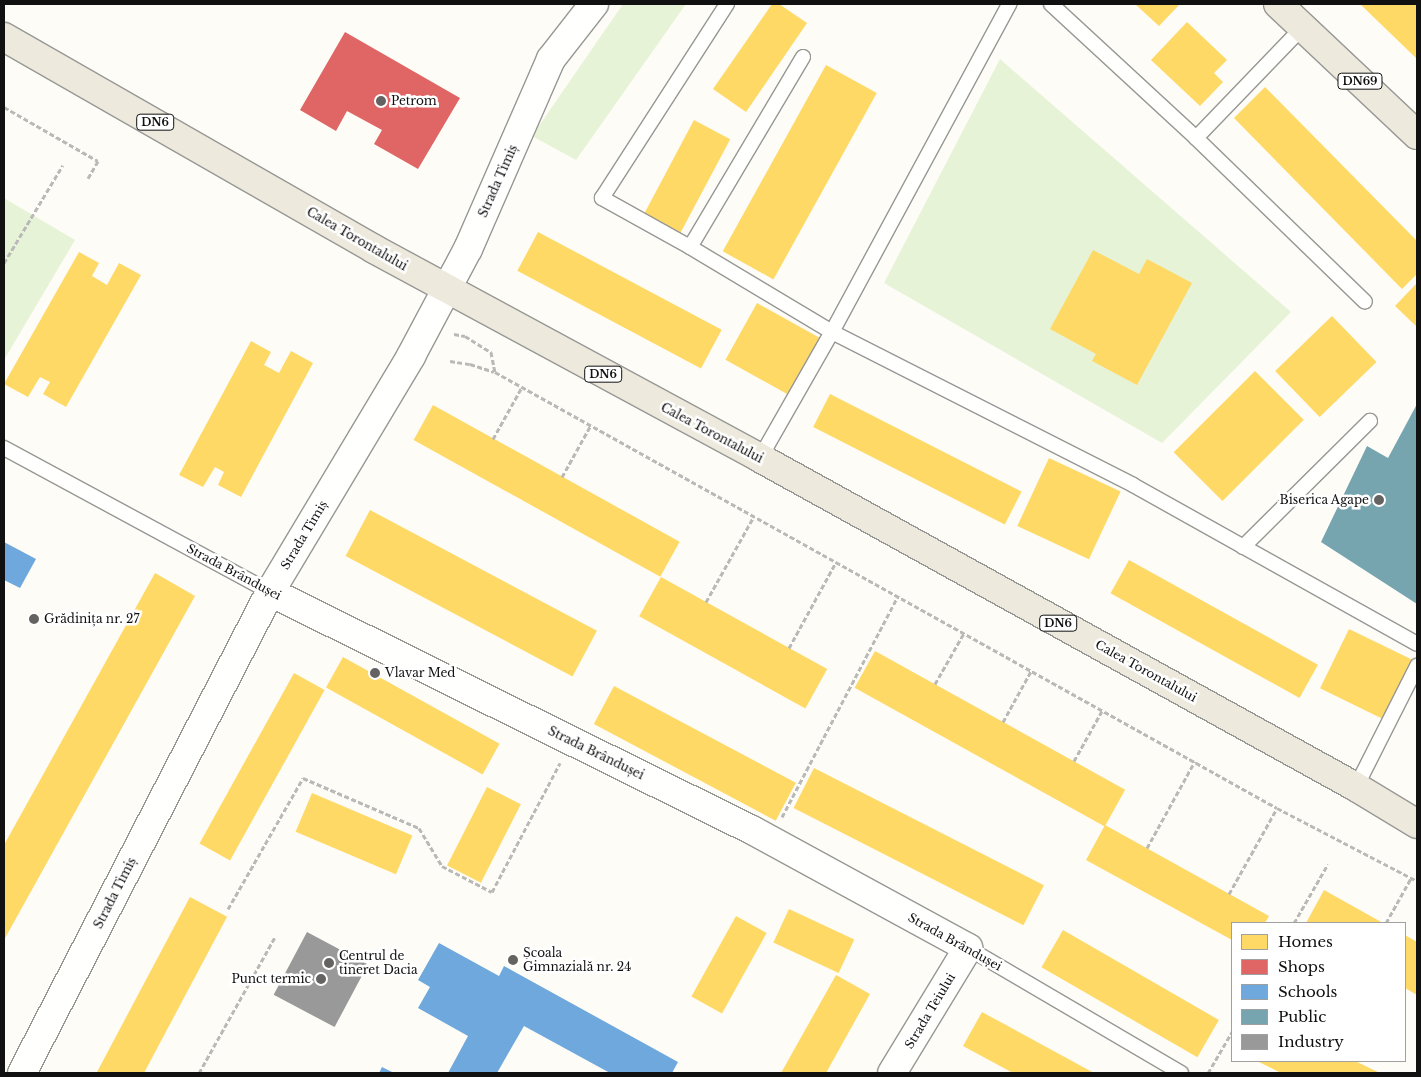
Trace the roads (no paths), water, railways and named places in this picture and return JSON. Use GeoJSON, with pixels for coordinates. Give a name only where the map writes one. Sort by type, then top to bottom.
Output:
{"type":"FeatureCollection","features":[{"type":"Feature","properties":{"kind":"main road","name":"DN69"},"geometry":{"type":"LineString","coordinates":[[1278,4],[1417,135]]}},
{"type":"Feature","properties":{"kind":"main road","name":"Calea Torontalului"},"geometry":{"type":"LineString","coordinates":[[5,39],[204,149],[447,290],[760,458],[1356,787],[1417,824]]}},
{"type":"Feature","properties":{"kind":"street","name":"Strada Timiș"},"geometry":{"type":"LineString","coordinates":[[22,1073],[270,592],[411,356],[447,290],[468,249],[551,59],[594,4]]}},
{"type":"Feature","properties":{"kind":"street","name":"Strada Brândușei"},"geometry":{"type":"LineString","coordinates":[[270,592],[770,840],[968,948]]}},
{"type":"Feature","properties":{"kind":"street","name":"Strada Teiului"},"geometry":{"type":"LineString","coordinates":[[892,1073],[968,948]]}},
{"type":"Feature","properties":{"kind":"lane"},"geometry":{"type":"LineString","coordinates":[[727,4],[602,198],[690,247],[832,332],[1133,485],[1417,644]]}},
{"type":"Feature","properties":{"kind":"lane"},"geometry":{"type":"LineString","coordinates":[[760,458],[832,332],[1009,4]]}},
{"type":"Feature","properties":{"kind":"lane"},"geometry":{"type":"LineString","coordinates":[[1051,4],[1196,138],[1365,302]]}},
{"type":"Feature","properties":{"kind":"lane"},"geometry":{"type":"LineString","coordinates":[[1196,138],[1303,27]]}},
{"type":"Feature","properties":{"kind":"lane"},"geometry":{"type":"LineString","coordinates":[[690,247],[803,57]]}},
{"type":"Feature","properties":{"kind":"lane"},"geometry":{"type":"LineString","coordinates":[[1243,547],[1370,421]]}},
{"type":"Feature","properties":{"kind":"lane","name":"Strada Brândușei"},"geometry":{"type":"LineString","coordinates":[[4,448],[270,592]]}},
{"type":"Feature","properties":{"kind":"lane"},"geometry":{"type":"LineString","coordinates":[[1356,787],[1417,666]]}},
{"type":"Feature","properties":{"kind":"lane","name":"Strada Brândușei"},"geometry":{"type":"LineString","coordinates":[[968,948],[1181,1073]]}},
{"type":"Feature","properties":{"kind":"place","name":"Petrom"},"geometry":{"type":"Point","coordinates":[381,101]}},
{"type":"Feature","properties":{"kind":"place","name":"Biserica Agape"},"geometry":{"type":"Point","coordinates":[1379,500]}},
{"type":"Feature","properties":{"kind":"place","name":"Grădinița nr. 27"},"geometry":{"type":"Point","coordinates":[34,619]}},
{"type":"Feature","properties":{"kind":"place","name":"Vlavar Med"},"geometry":{"type":"Point","coordinates":[375,673]}},
{"type":"Feature","properties":{"kind":"place","name":"Școala Gimnazială nr. 24"},"geometry":{"type":"Point","coordinates":[513,960]}},
{"type":"Feature","properties":{"kind":"place","name":"Centrul de tineret Dacia"},"geometry":{"type":"Point","coordinates":[329,963]}},
{"type":"Feature","properties":{"kind":"place","name":"Punct termic"},"geometry":{"type":"Point","coordinates":[321,979]}}]}
